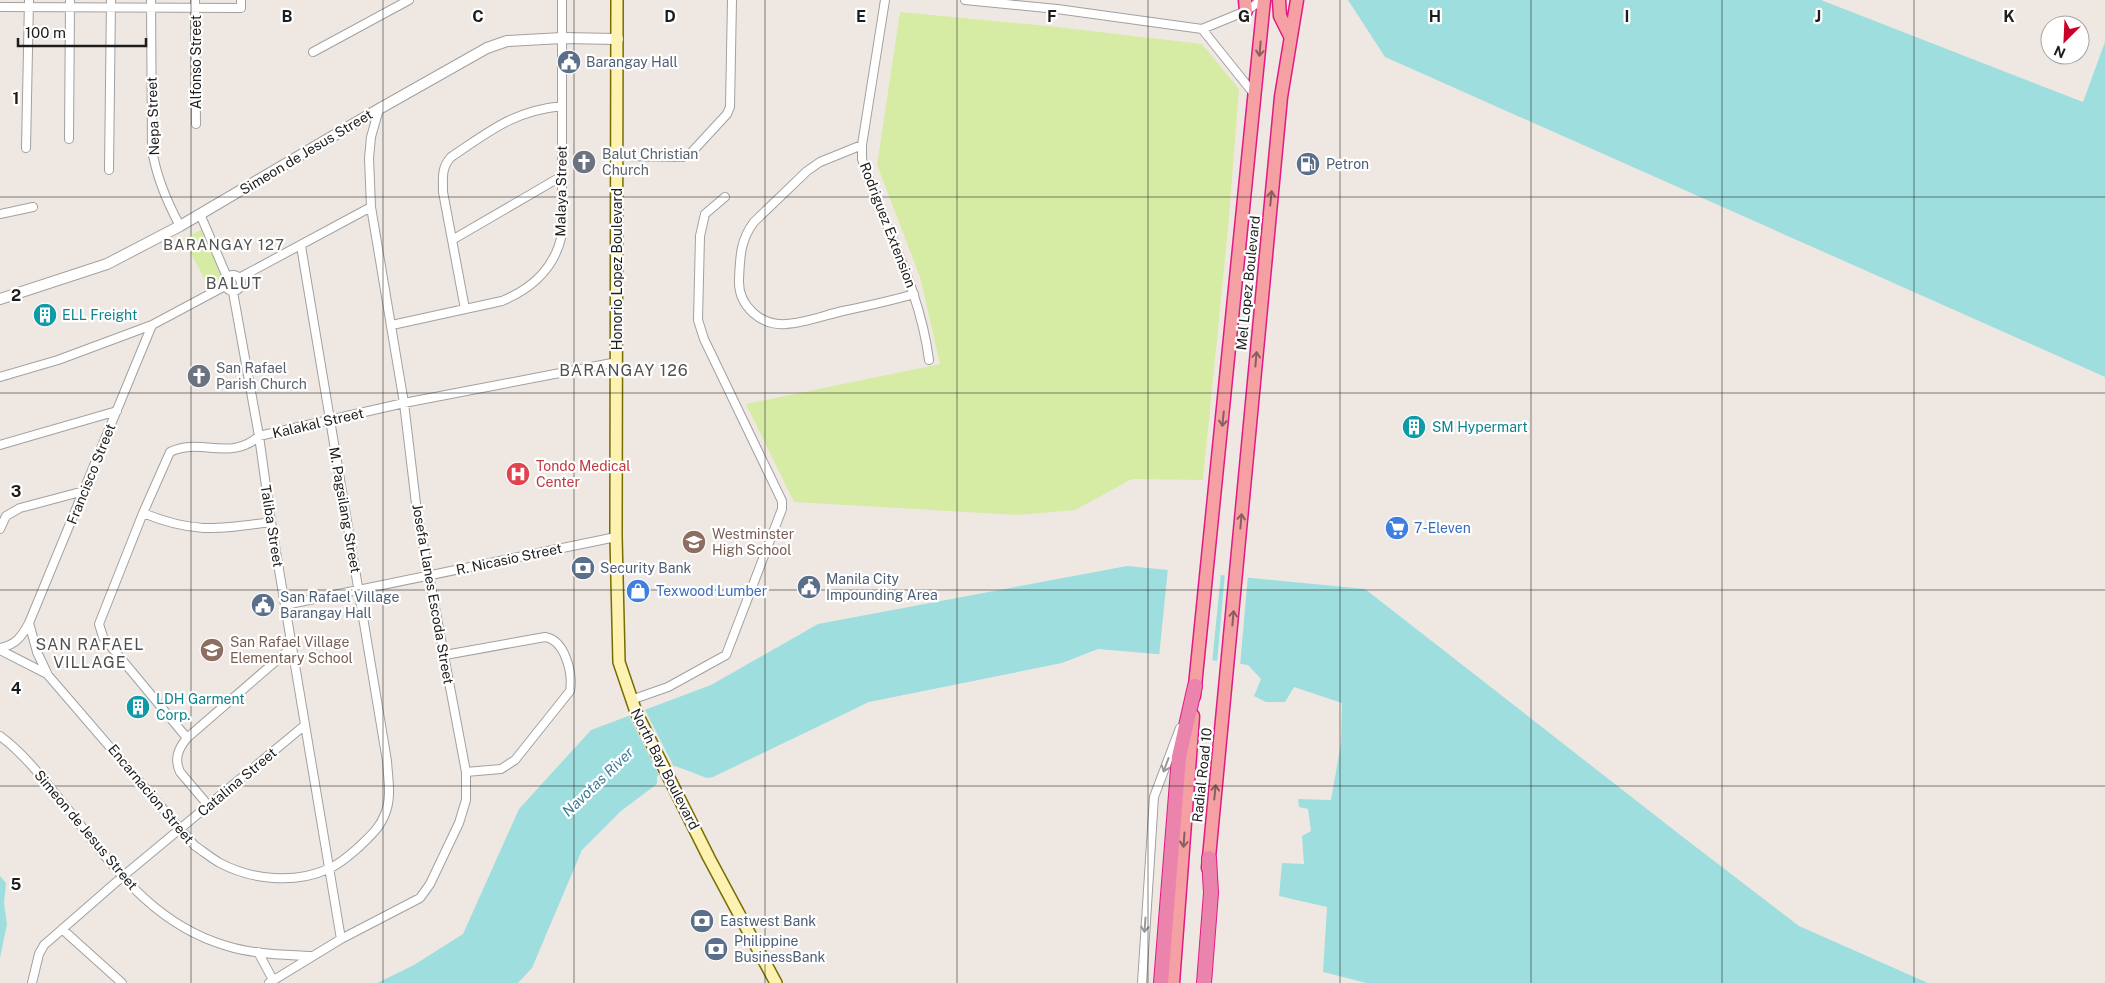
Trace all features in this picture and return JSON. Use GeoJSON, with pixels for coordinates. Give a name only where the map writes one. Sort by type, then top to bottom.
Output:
{"type":"FeatureCollection","features":[{"type":"Feature","properties":{"kind":"highway","name":"Mel Lopez Boulevard"},"geometry":{"type":"LineString","coordinates":[[1208,570],[1256,97],[1263,0]]}},
{"type":"Feature","properties":{"kind":"highway"},"geometry":{"type":"LineString","coordinates":[[1279,0],[1280,16],[1290,36]]}},
{"type":"Feature","properties":{"kind":"highway","name":"Mel Lopez Boulevard"},"geometry":{"type":"LineString","coordinates":[[1237,570],[1276,150],[1290,36],[1297,0]]}},
{"type":"Feature","properties":{"kind":"highway","name":"Radial Road 10"},"geometry":{"type":"LineString","coordinates":[[1173,983],[1195,686],[1208,570]]}},
{"type":"Feature","properties":{"kind":"highway","name":"Radial Road 10"},"geometry":{"type":"LineString","coordinates":[[1198,983],[1237,570]]}},
{"type":"Feature","properties":{"kind":"highway"},"geometry":{"type":"LineString","coordinates":[[1161,983],[1179,757],[1195,686]]}},
{"type":"Feature","properties":{"kind":"highway"},"geometry":{"type":"LineString","coordinates":[[1204,983],[1212,893],[1209,858]]}},
{"type":"Feature","properties":{"kind":"main road","name":"Honorio Lopez Boulevard"},"geometry":{"type":"LineString","coordinates":[[616,537],[617,0]]}},
{"type":"Feature","properties":{"kind":"main road","name":"North Bay Boulevard"},"geometry":{"type":"LineString","coordinates":[[616,537],[619,662],[631,700],[714,866],[776,983]]}},
{"type":"Feature","properties":{"kind":"street"},"geometry":{"type":"LineString","coordinates":[[313,52],[409,0]]}},
{"type":"Feature","properties":{"kind":"street","name":"Malaya Street"},"geometry":{"type":"LineString","coordinates":[[392,326],[502,301],[517,294],[543,275],[559,248],[562,234],[562,0]]}},
{"type":"Feature","properties":{"kind":"street"},"geometry":{"type":"LineString","coordinates":[[617,156],[683,157],[691,153],[727,114],[730,107],[732,0]]}},
{"type":"Feature","properties":{"kind":"street","name":"Rodriguez Extension"},"geometry":{"type":"LineString","coordinates":[[885,0],[862,145],[862,159],[914,294],[925,331],[929,360]]}},
{"type":"Feature","properties":{"kind":"street"},"geometry":{"type":"LineString","coordinates":[[965,0],[1057,9],[1202,29],[1245,5],[1263,0]]}},
{"type":"Feature","properties":{"kind":"street"},"geometry":{"type":"LineString","coordinates":[[1057,9],[1058,0]]}},
{"type":"Feature","properties":{"kind":"street"},"geometry":{"type":"LineString","coordinates":[[26,148],[29,4]]}},
{"type":"Feature","properties":{"kind":"street"},"geometry":{"type":"LineString","coordinates":[[0,8],[29,4],[241,4]]}},
{"type":"Feature","properties":{"kind":"street"},"geometry":{"type":"LineString","coordinates":[[70,4],[70,139]]}},
{"type":"Feature","properties":{"kind":"street"},"geometry":{"type":"LineString","coordinates":[[109,170],[111,4]]}},
{"type":"Feature","properties":{"kind":"street","name":"Nepa Street"},"geometry":{"type":"LineString","coordinates":[[151,4],[152,149],[167,201],[180,226]]}},
{"type":"Feature","properties":{"kind":"street","name":"Alfonso Street"},"geometry":{"type":"LineString","coordinates":[[195,4],[196,124]]}},
{"type":"Feature","properties":{"kind":"street"},"geometry":{"type":"LineString","coordinates":[[1202,29],[1256,97]]}},
{"type":"Feature","properties":{"kind":"street","name":"Simeon de Jesus Street"},"geometry":{"type":"LineString","coordinates":[[0,299],[107,264],[180,226],[379,108],[487,48],[507,41],[562,38],[618,39]]}},
{"type":"Feature","properties":{"kind":"street"},"geometry":{"type":"LineString","coordinates":[[465,310],[443,192],[442,173],[445,164],[451,157],[501,124],[525,112],[562,106]]}},
{"type":"Feature","properties":{"kind":"street","name":"Josefa Llanes Escoda Street"},"geometry":{"type":"LineString","coordinates":[[271,982],[310,956],[420,898],[430,884],[459,823],[466,800],[466,772],[417,512],[404,403],[371,208],[369,158],[371,137],[379,108]]}},
{"type":"Feature","properties":{"kind":"street"},"geometry":{"type":"LineString","coordinates":[[862,145],[820,162],[807,171],[754,222],[741,245],[739,283],[743,301],[752,313],[765,321],[787,324],[877,305],[914,294]]}},
{"type":"Feature","properties":{"kind":"street"},"geometry":{"type":"LineString","coordinates":[[452,240],[562,176]]}},
{"type":"Feature","properties":{"kind":"street"},"geometry":{"type":"LineString","coordinates":[[631,700],[668,687],[726,655],[782,509],[782,501],[704,339],[698,320],[700,236],[705,214],[725,197]]}},
{"type":"Feature","properties":{"kind":"street"},"geometry":{"type":"LineString","coordinates":[[0,214],[33,207]]}},
{"type":"Feature","properties":{"kind":"street"},"geometry":{"type":"LineString","coordinates":[[239,278],[371,208]]}},
{"type":"Feature","properties":{"kind":"street"},"geometry":{"type":"LineString","coordinates":[[0,377],[58,360],[152,325],[225,286],[227,277],[200,214]]}},
{"type":"Feature","properties":{"kind":"street","name":"M. Pagsilang Street"},"geometry":{"type":"LineString","coordinates":[[301,246],[387,761],[389,798],[380,826],[350,855],[330,869]]}},
{"type":"Feature","properties":{"kind":"street"},"geometry":{"type":"LineString","coordinates":[[225,286],[229,291],[233,292],[240,288],[239,278],[234,275],[227,277]]}},
{"type":"Feature","properties":{"kind":"street","name":"Taliba Street"},"geometry":{"type":"LineString","coordinates":[[233,292],[259,436],[271,522],[341,939]]}},
{"type":"Feature","properties":{"kind":"street","name":"Francisco Street"},"geometry":{"type":"LineString","coordinates":[[0,649],[17,641],[30,623],[152,325]]}},
{"type":"Feature","properties":{"kind":"street","name":"Kalakal Street"},"geometry":{"type":"LineString","coordinates":[[187,738],[100,632],[100,617],[170,452],[182,448],[241,448],[250,444],[259,436],[404,403],[617,362]]}},
{"type":"Feature","properties":{"kind":"street"},"geometry":{"type":"LineString","coordinates":[[0,445],[117,411]]}},
{"type":"Feature","properties":{"kind":"street"},"geometry":{"type":"LineString","coordinates":[[0,529],[6,516],[20,508],[84,491]]}},
{"type":"Feature","properties":{"kind":"street"},"geometry":{"type":"LineString","coordinates":[[143,513],[167,522],[200,529],[217,529],[271,522]]}},
{"type":"Feature","properties":{"kind":"street","name":"R. Nicasio Street"},"geometry":{"type":"LineString","coordinates":[[285,605],[616,537]]}},
{"type":"Feature","properties":{"kind":"street"},"geometry":{"type":"LineString","coordinates":[[30,623],[37,652],[47,674]]}},
{"type":"Feature","properties":{"kind":"street"},"geometry":{"type":"LineString","coordinates":[[444,655],[545,637],[553,638],[561,647],[572,681],[570,691],[516,760],[501,769],[466,772]]}},
{"type":"Feature","properties":{"kind":"street"},"geometry":{"type":"LineString","coordinates":[[208,805],[180,772],[177,767],[177,754],[187,738],[292,647]]}},
{"type":"Feature","properties":{"kind":"street","name":"Encarnacion Street"},"geometry":{"type":"LineString","coordinates":[[0,649],[47,674],[195,846],[220,863],[240,872],[261,877],[288,878],[312,875],[330,869]]}},
{"type":"Feature","properties":{"kind":"street"},"geometry":{"type":"LineString","coordinates":[[1142,983],[1154,797],[1195,686]]}},
{"type":"Feature","properties":{"kind":"street","name":"Catalina Street"},"geometry":{"type":"LineString","coordinates":[[32,983],[41,950],[62,929],[305,725]]}},
{"type":"Feature","properties":{"kind":"street","name":"Simeon de Jesus Street"},"geometry":{"type":"LineString","coordinates":[[0,736],[38,772],[122,877],[176,925],[228,947],[258,952],[310,956]]}},
{"type":"Feature","properties":{"kind":"street"},"geometry":{"type":"LineString","coordinates":[[62,929],[122,983]]}},
{"type":"Feature","properties":{"kind":"street"},"geometry":{"type":"LineString","coordinates":[[258,952],[271,982]]}},
{"type":"Feature","properties":{"kind":"green space"},"geometry":{"type":"Polygon","coordinates":[[[900,12],[1048,26],[1202,44],[1239,89],[1228,229],[1203,480],[1132,479],[1075,510],[1018,515],[794,502],[746,404],[940,364],[920,277],[877,165],[900,12]]]}},
{"type":"Feature","properties":{"kind":"green space"},"geometry":{"type":"Polygon","coordinates":[[[203,229],[224,275],[219,285],[210,289],[183,239],[203,229]]]}},
{"type":"Feature","properties":{"kind":"water"},"geometry":{"type":"Polygon","coordinates":[[[1348,0],[1821,0],[2083,102],[2105,42],[2105,377],[1385,57],[1348,0]]]}},
{"type":"Feature","properties":{"kind":"water","name":"Navotas River"},"geometry":{"type":"Polygon","coordinates":[[[1127,566],[1365,589],[1799,926],[1928,983],[1367,983],[1323,972],[1327,907],[1279,896],[1282,863],[1304,864],[1302,836],[1311,831],[1308,809],[1299,807],[1298,799],[1331,800],[1341,743],[1342,703],[1294,687],[1285,702],[1266,702],[1254,696],[1261,679],[1248,665],[1180,656],[1098,649],[1062,663],[869,702],[713,777],[707,778],[675,766],[657,776],[657,784],[621,811],[582,850],[532,968],[518,983],[377,983],[414,965],[463,934],[519,809],[591,730],[711,685],[818,624],[1127,566]]]}},
{"type":"Feature","properties":{"kind":"water"},"geometry":{"type":"Polygon","coordinates":[[[0,876],[6,883],[4,903],[7,924],[0,958],[0,876]]]}},
{"type":"Feature","properties":{"kind":"pier"},"geometry":{"type":"Polygon","coordinates":[[[1168,568],[1221,573],[1212,663],[1159,657],[1168,568]]]}},
{"type":"Feature","properties":{"kind":"pier"},"geometry":{"type":"Polygon","coordinates":[[[1225,573],[1248,575],[1240,666],[1217,663],[1225,573]]]}},
{"type":"Feature","properties":{"kind":"pier"},"geometry":{"type":"Polygon","coordinates":[[[644,708],[674,767],[659,775],[629,716],[644,708]]]}},
{"type":"Feature","properties":{"kind":"place","name":"Barangay Hall"},"geometry":{"type":"Point","coordinates":[569,62]}},
{"type":"Feature","properties":{"kind":"place","name":"Balut Christian Church"},"geometry":{"type":"Point","coordinates":[584,162]}},
{"type":"Feature","properties":{"kind":"place","name":"Petron"},"geometry":{"type":"Point","coordinates":[1308,164]}},
{"type":"Feature","properties":{"kind":"place","name":"ELL Freight"},"geometry":{"type":"Point","coordinates":[45,315]}},
{"type":"Feature","properties":{"kind":"place","name":"San Rafael Parish Church"},"geometry":{"type":"Point","coordinates":[199,376]}},
{"type":"Feature","properties":{"kind":"place","name":"SM Hypermart"},"geometry":{"type":"Point","coordinates":[1414,427]}},
{"type":"Feature","properties":{"kind":"place","name":"Tondo Medical Center"},"geometry":{"type":"Point","coordinates":[518,474]}},
{"type":"Feature","properties":{"kind":"place","name":"7-Eleven"},"geometry":{"type":"Point","coordinates":[1397,528]}},
{"type":"Feature","properties":{"kind":"place","name":"Westminster High School"},"geometry":{"type":"Point","coordinates":[694,542]}},
{"type":"Feature","properties":{"kind":"place","name":"Security Bank"},"geometry":{"type":"Point","coordinates":[583,568]}},
{"type":"Feature","properties":{"kind":"place","name":"Manila City Impounding Area"},"geometry":{"type":"Point","coordinates":[809,587]}},
{"type":"Feature","properties":{"kind":"place","name":"Texwood Lumber"},"geometry":{"type":"Point","coordinates":[638,591]}},
{"type":"Feature","properties":{"kind":"place","name":"San Rafael Village Barangay Hall"},"geometry":{"type":"Point","coordinates":[263,605]}},
{"type":"Feature","properties":{"kind":"place","name":"San Rafael Village Elementary School"},"geometry":{"type":"Point","coordinates":[212,650]}},
{"type":"Feature","properties":{"kind":"place","name":"LDH Garment Corp."},"geometry":{"type":"Point","coordinates":[138,707]}},
{"type":"Feature","properties":{"kind":"place","name":"Eastwest Bank"},"geometry":{"type":"Point","coordinates":[702,921]}},
{"type":"Feature","properties":{"kind":"place","name":"Philippine BusinessBank"},"geometry":{"type":"Point","coordinates":[716,949]}},
{"type":"Feature","properties":{"kind":"district","name":"BARANGAY 127"},"geometry":{"type":"Point","coordinates":[224,245]}},
{"type":"Feature","properties":{"kind":"district","name":"BALUT"},"geometry":{"type":"Point","coordinates":[234,283]}},
{"type":"Feature","properties":{"kind":"district","name":"BARANGAY 126"},"geometry":{"type":"Point","coordinates":[624,370]}},
{"type":"Feature","properties":{"kind":"district","name":"SAN RAFAEL VILLAGE"},"geometry":{"type":"Point","coordinates":[90,653]}}]}
